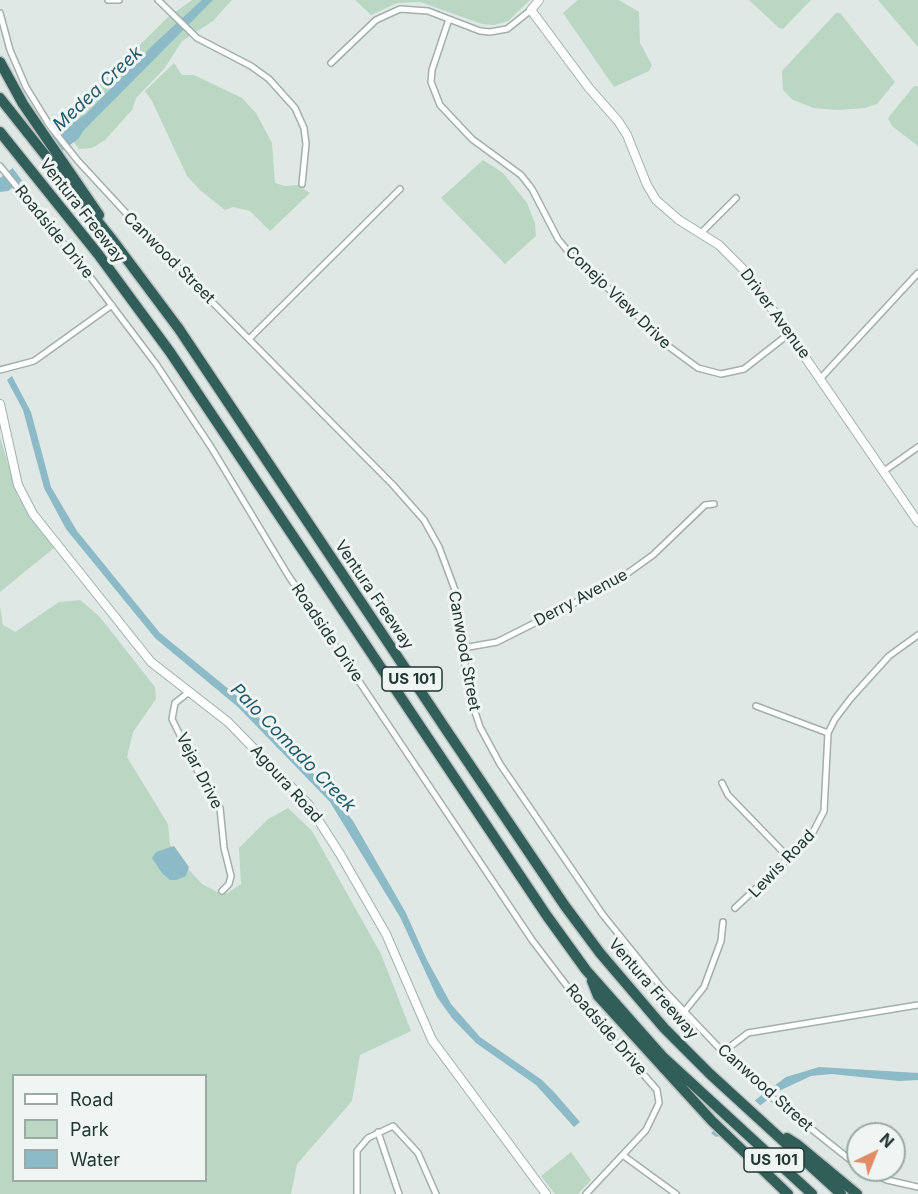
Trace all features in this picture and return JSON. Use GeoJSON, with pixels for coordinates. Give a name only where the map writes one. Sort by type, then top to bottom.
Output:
{"type":"FeatureCollection","features":[{"type":"Feature","properties":{"kind":"highway"},"geometry":{"type":"LineString","coordinates":[[0,62],[23,104],[49,132],[60,167]]}},
{"type":"Feature","properties":{"kind":"highway","name":"Ventura Freeway"},"geometry":{"type":"LineString","coordinates":[[0,98],[35,143],[60,167],[178,329],[565,906],[600,952],[664,1028],[738,1100],[841,1194]]}},
{"type":"Feature","properties":{"kind":"highway","name":"Ventura Freeway"},"geometry":{"type":"LineString","coordinates":[[0,132],[41,182],[170,352],[547,916],[586,970],[663,1057],[812,1194]]}},
{"type":"Feature","properties":{"kind":"highway"},"geometry":{"type":"LineString","coordinates":[[586,970],[598,996],[712,1121],[788,1194]]}},
{"type":"Feature","properties":{"kind":"highway"},"geometry":{"type":"LineString","coordinates":[[769,1129],[798,1145],[857,1194]]}},
{"type":"Feature","properties":{"kind":"main road"},"geometry":{"type":"LineString","coordinates":[[531,10],[539,0]]}},
{"type":"Feature","properties":{"kind":"main road","name":"Driver Avenue"},"geometry":{"type":"LineString","coordinates":[[531,10],[589,88],[618,121],[656,200],[679,220],[719,245],[748,274],[918,522]]}},
{"type":"Feature","properties":{"kind":"main road","name":"Agoura Road"},"geometry":{"type":"LineString","coordinates":[[0,404],[16,479],[33,514],[151,662],[228,722],[308,804],[386,934],[432,1040],[546,1194]]}},
{"type":"Feature","properties":{"kind":"street"},"geometry":{"type":"LineString","coordinates":[[108,0],[119,0]]}},
{"type":"Feature","properties":{"kind":"street"},"geometry":{"type":"LineString","coordinates":[[158,0],[192,33],[260,73],[277,86],[295,108],[304,128],[306,144],[302,184]]}},
{"type":"Feature","properties":{"kind":"street"},"geometry":{"type":"LineString","coordinates":[[331,63],[364,30],[386,14],[400,9],[415,8],[480,31],[490,32],[507,28],[531,10]]}},
{"type":"Feature","properties":{"kind":"street","name":"Canwood Street"},"geometry":{"type":"LineString","coordinates":[[0,13],[10,50],[49,132],[69,150],[124,213],[393,485],[424,520],[449,572],[458,606],[469,694],[490,748],[603,915],[684,1012],[723,1052],[775,1100],[846,1156]]}},
{"type":"Feature","properties":{"kind":"street","name":"Conejo View Drive"},"geometry":{"type":"LineString","coordinates":[[449,19],[432,69],[431,82],[440,105],[472,139],[521,175],[532,189],[558,239],[575,260],[624,302],[664,343],[698,368],[722,374],[744,369],[789,333]]}},
{"type":"Feature","properties":{"kind":"street","name":"Roadside Drive"},"geometry":{"type":"LineString","coordinates":[[1,167],[112,305],[205,438],[288,575],[532,940],[570,990],[653,1084],[659,1096],[657,1109],[646,1130],[624,1156]]}},
{"type":"Feature","properties":{"kind":"street"},"geometry":{"type":"LineString","coordinates":[[249,339],[400,189]]}},
{"type":"Feature","properties":{"kind":"street"},"geometry":{"type":"LineString","coordinates":[[701,233],[736,198]]}},
{"type":"Feature","properties":{"kind":"street"},"geometry":{"type":"LineString","coordinates":[[820,379],[918,273]]}},
{"type":"Feature","properties":{"kind":"street"},"geometry":{"type":"LineString","coordinates":[[0,370],[34,361],[112,305]]}},
{"type":"Feature","properties":{"kind":"street"},"geometry":{"type":"LineString","coordinates":[[884,471],[918,447]]}},
{"type":"Feature","properties":{"kind":"street","name":"Derry Avenue"},"geometry":{"type":"LineString","coordinates":[[463,648],[497,642],[614,583],[653,555],[705,506],[714,504]]}},
{"type":"Feature","properties":{"kind":"street","name":"Lewis Road"},"geometry":{"type":"LineString","coordinates":[[735,908],[810,838],[822,816],[828,733],[850,698],[889,656],[918,635]]}},
{"type":"Feature","properties":{"kind":"street","name":"Vejar Drive"},"geometry":{"type":"LineString","coordinates":[[189,692],[175,703],[172,719],[205,786],[220,808],[224,848],[231,876],[229,884],[222,891]]}},
{"type":"Feature","properties":{"kind":"street"},"geometry":{"type":"LineString","coordinates":[[756,706],[828,733]]}},
{"type":"Feature","properties":{"kind":"street"},"geometry":{"type":"LineString","coordinates":[[722,783],[728,795],[788,857]]}},
{"type":"Feature","properties":{"kind":"street"},"geometry":{"type":"LineString","coordinates":[[684,1012],[704,987],[721,941],[723,922]]}},
{"type":"Feature","properties":{"kind":"street"},"geometry":{"type":"LineString","coordinates":[[723,1052],[748,1033],[918,1005]]}},
{"type":"Feature","properties":{"kind":"street"},"geometry":{"type":"LineString","coordinates":[[357,1194],[357,1151],[378,1132],[393,1126],[408,1139],[424,1163],[436,1194]]}},
{"type":"Feature","properties":{"kind":"street"},"geometry":{"type":"LineString","coordinates":[[378,1132],[399,1194]]}},
{"type":"Feature","properties":{"kind":"street"},"geometry":{"type":"LineString","coordinates":[[586,1194],[624,1156],[676,1194]]}},
{"type":"Feature","properties":{"kind":"street"},"geometry":{"type":"LineString","coordinates":[[896,1182],[918,1187]]}},
{"type":"Feature","properties":{"kind":"green space"},"geometry":{"type":"Polygon","coordinates":[[[192,0],[232,0],[213,21],[182,41],[164,69],[136,98],[132,110],[105,140],[92,148],[79,149],[60,124],[167,18],[192,0]]]}},
{"type":"Feature","properties":{"kind":"green space"},"geometry":{"type":"Polygon","coordinates":[[[355,0],[530,0],[508,21],[494,25],[482,24],[420,2],[397,3],[371,15],[355,0]]]}},
{"type":"Feature","properties":{"kind":"green space"},"geometry":{"type":"Polygon","coordinates":[[[578,0],[619,0],[639,12],[640,43],[652,65],[649,71],[614,87],[563,13],[578,0]]]}},
{"type":"Feature","properties":{"kind":"green space"},"geometry":{"type":"Polygon","coordinates":[[[749,0],[811,0],[783,29],[779,28],[749,0]]]}},
{"type":"Feature","properties":{"kind":"green space"},"geometry":{"type":"Polygon","coordinates":[[[878,0],[918,0],[918,47],[878,0]]]}},
{"type":"Feature","properties":{"kind":"green space"},"geometry":{"type":"Polygon","coordinates":[[[836,13],[840,13],[895,82],[877,104],[865,108],[838,110],[814,108],[793,100],[783,90],[782,71],[836,13]]]}},
{"type":"Feature","properties":{"kind":"green space"},"geometry":{"type":"Polygon","coordinates":[[[174,63],[182,75],[194,75],[242,98],[256,113],[272,143],[275,183],[285,186],[297,185],[310,193],[270,231],[250,211],[233,207],[225,210],[201,191],[187,176],[152,101],[145,91],[174,63]]]}},
{"type":"Feature","properties":{"kind":"green space"},"geometry":{"type":"Polygon","coordinates":[[[914,86],[918,86],[918,146],[892,126],[888,118],[914,86]]]}},
{"type":"Feature","properties":{"kind":"green space"},"geometry":{"type":"Polygon","coordinates":[[[483,160],[503,173],[527,203],[535,223],[536,236],[505,264],[441,198],[483,160]]]}},
{"type":"Feature","properties":{"kind":"green space"},"geometry":{"type":"Polygon","coordinates":[[[0,437],[18,497],[54,548],[0,592],[0,437]]]}},
{"type":"Feature","properties":{"kind":"green space"},"geometry":{"type":"Polygon","coordinates":[[[80,600],[99,616],[155,687],[156,699],[133,732],[127,757],[168,824],[170,844],[178,858],[202,884],[221,894],[228,893],[241,884],[239,848],[268,819],[288,808],[312,831],[381,954],[411,1031],[360,1055],[352,1101],[297,1164],[291,1194],[0,1194],[0,607],[3,625],[15,632],[59,602],[80,600]]]}},
{"type":"Feature","properties":{"kind":"green space"},"geometry":{"type":"Polygon","coordinates":[[[571,1152],[591,1180],[578,1194],[555,1194],[541,1176],[571,1152]]]}},
{"type":"Feature","properties":{"kind":"water"},"geometry":{"type":"Polygon","coordinates":[[[202,0],[213,0],[84,130],[78,139],[8,191],[0,192],[0,178],[86,114],[154,44],[202,0]]]}},
{"type":"Feature","properties":{"kind":"water"},"geometry":{"type":"Polygon","coordinates":[[[12,376],[31,412],[51,487],[77,531],[160,633],[242,700],[331,792],[353,821],[406,913],[426,958],[451,1004],[480,1037],[542,1080],[554,1092],[580,1122],[574,1127],[536,1085],[476,1043],[452,1018],[437,997],[400,917],[330,802],[238,707],[155,638],[66,529],[44,488],[23,410],[7,380],[12,376]]]}},
{"type":"Feature","properties":{"kind":"water"},"geometry":{"type":"Polygon","coordinates":[[[174,846],[189,867],[186,876],[170,880],[152,858],[156,852],[174,846]]]}},
{"type":"Feature","properties":{"kind":"water"},"geometry":{"type":"Polygon","coordinates":[[[819,1067],[918,1073],[918,1080],[899,1081],[832,1074],[811,1076],[781,1090],[719,1136],[716,1137],[711,1133],[786,1077],[819,1067]]]}},
{"type":"Feature","properties":{"kind":"pier"},"geometry":{"type":"Polygon","coordinates":[[[48,136],[62,156],[24,183],[11,166],[48,136]]]}},
{"type":"Feature","properties":{"kind":"pier"},"geometry":{"type":"Polygon","coordinates":[[[751,1097],[762,1107],[723,1137],[713,1127],[751,1097]]]}},
{"type":"Feature","properties":{"kind":"water label","name":"Medea Creek"},"geometry":{"type":"Point","coordinates":[98,89]}},
{"type":"Feature","properties":{"kind":"water label","name":"Palo Comado Creek"},"geometry":{"type":"Point","coordinates":[293,748]}}]}
